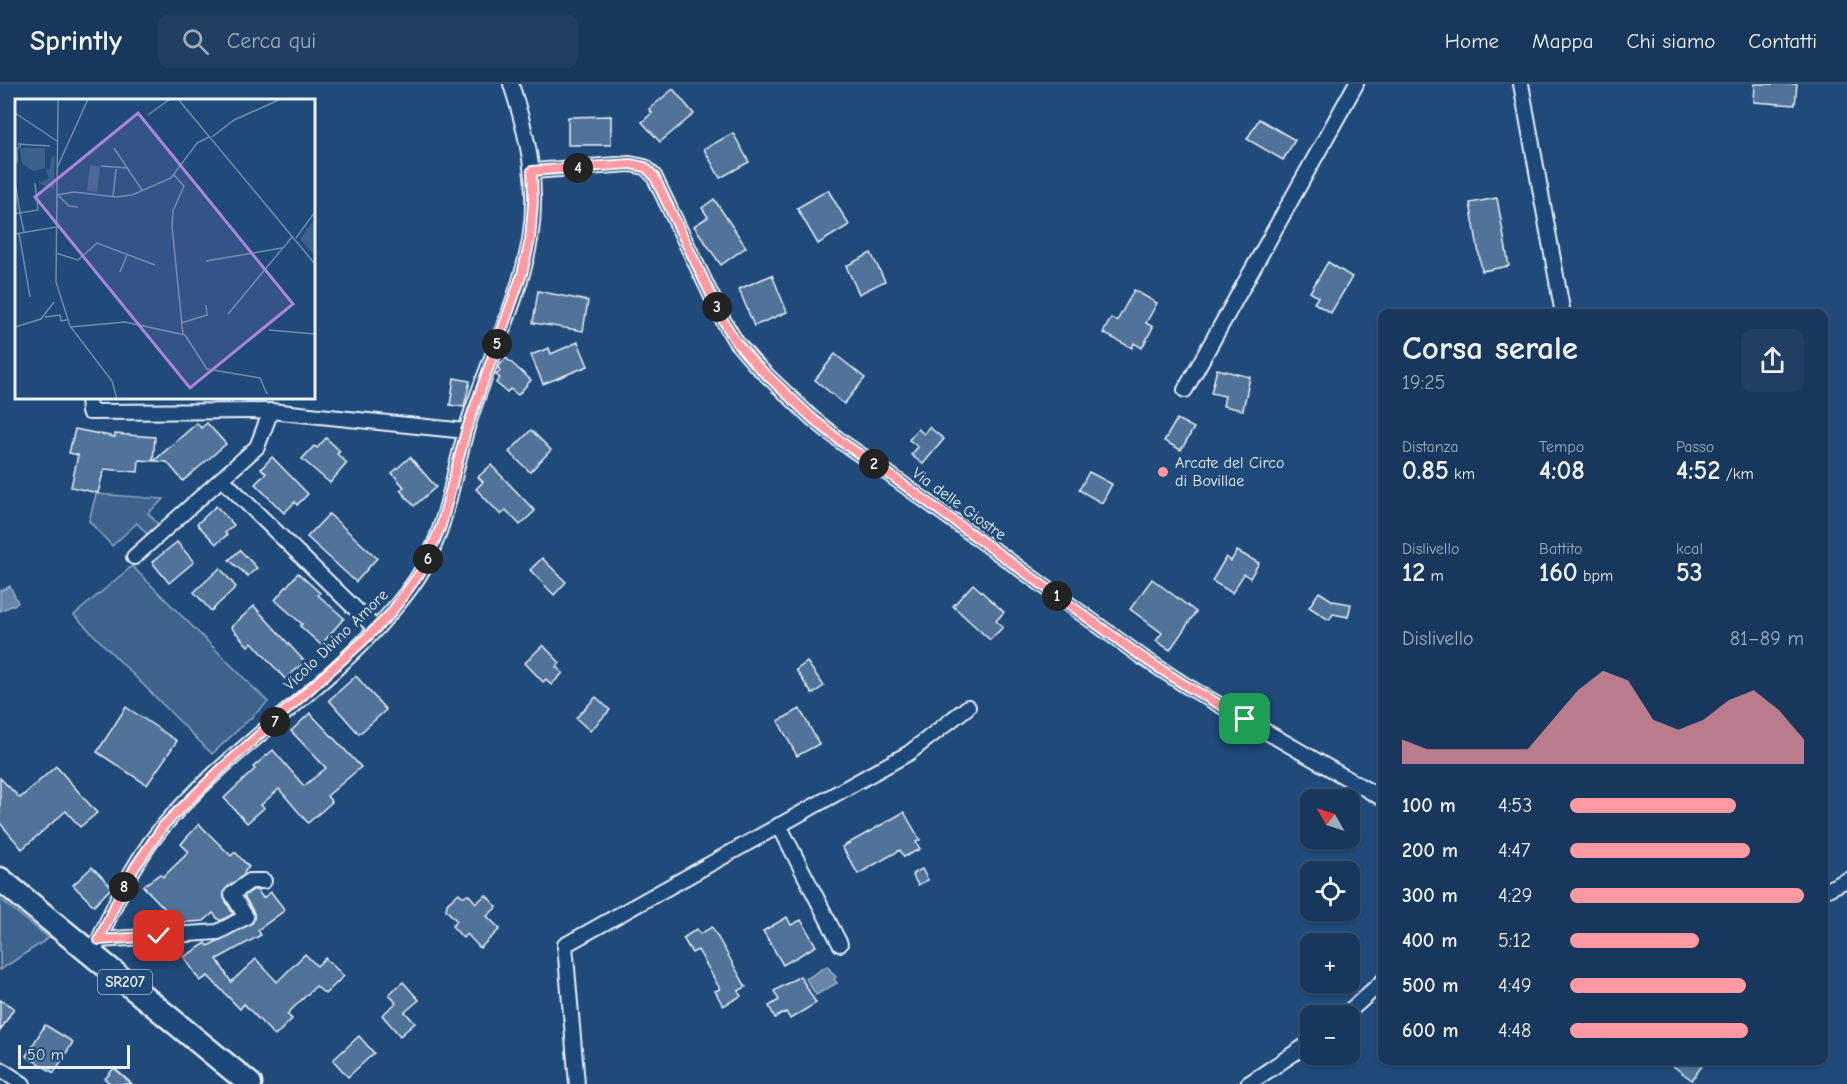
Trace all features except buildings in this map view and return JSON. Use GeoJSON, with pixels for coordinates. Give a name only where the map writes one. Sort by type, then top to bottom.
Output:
{"type":"FeatureCollection","features":[{"type":"Feature","properties":{"kind":"main road","name":"SR207"},"geometry":{"type":"LineString","coordinates":[[0,879],[96,948],[250,1084]]}},
{"type":"Feature","properties":{"kind":"street","name":"Vicolo Divino Amore"},"geometry":{"type":"LineString","coordinates":[[96,948],[135,867],[164,825],[211,779],[376,629],[404,597],[429,558],[446,510],[466,431],[522,274],[530,240],[533,202],[532,171],[528,140],[511,84]]}},
{"type":"Feature","properties":{"kind":"street"},"geometry":{"type":"LineString","coordinates":[[1185,390],[1356,84]]}},
{"type":"Feature","properties":{"kind":"street"},"geometry":{"type":"LineString","coordinates":[[1521,84],[1562,309]]}},
{"type":"Feature","properties":{"kind":"street","name":"Via delle Giostre"},"geometry":{"type":"LineString","coordinates":[[532,171],[630,164],[645,167],[654,176],[731,334],[754,363],[812,418],[843,443],[1149,662],[1378,796]]}},
{"type":"Feature","properties":{"kind":"street"},"geometry":{"type":"LineString","coordinates":[[88,399],[89,412],[271,411],[466,431]]}},
{"type":"Feature","properties":{"kind":"street"},"geometry":{"type":"LineString","coordinates":[[134,558],[257,447],[271,411]]}},
{"type":"Feature","properties":{"kind":"street"},"geometry":{"type":"LineString","coordinates":[[222,479],[376,629]]}},
{"type":"Feature","properties":{"kind":"street"},"geometry":{"type":"LineString","coordinates":[[577,1084],[565,945],[909,753],[968,707]]}},
{"type":"Feature","properties":{"kind":"street"},"geometry":{"type":"LineString","coordinates":[[779,825],[840,944]]}},
{"type":"Feature","properties":{"kind":"street"},"geometry":{"type":"LineString","coordinates":[[96,948],[218,932],[246,917],[232,894],[250,881],[264,880]]}},
{"type":"Feature","properties":{"kind":"street"},"geometry":{"type":"LineString","coordinates":[[1828,889],[1847,880]]}},
{"type":"Feature","properties":{"kind":"street"},"geometry":{"type":"LineString","coordinates":[[1356,1005],[1378,985]]}},
{"type":"Feature","properties":{"kind":"street"},"geometry":{"type":"LineString","coordinates":[[1248,1084],[1300,1049]]}},
{"type":"Feature","properties":{"kind":"street"},"geometry":{"type":"LineString","coordinates":[[0,1069],[23,1084]]}},
{"type":"Feature","properties":{"kind":"shaded area"},"geometry":{"type":"Polygon","coordinates":[[[96,494],[164,499],[148,513],[159,525],[148,535],[137,523],[112,546],[89,521],[96,494]]]}},
{"type":"Feature","properties":{"kind":"shaded area"},"geometry":{"type":"Polygon","coordinates":[[[132,566],[268,702],[212,754],[74,615],[132,566]]]}},
{"type":"Feature","properties":{"kind":"shaded area"},"geometry":{"type":"Polygon","coordinates":[[[10,586],[18,603],[0,611],[0,591],[10,586]]]}},
{"type":"Feature","properties":{"kind":"shaded area"},"geometry":{"type":"Polygon","coordinates":[[[0,899],[49,938],[0,970],[0,899]]]}},
{"type":"Feature","properties":{"kind":"shaded area"},"geometry":{"type":"Polygon","coordinates":[[[827,966],[836,977],[834,979],[837,983],[816,995],[806,979],[827,966]]]}},
{"type":"Feature","properties":{"kind":"place","name":"Arcate del Circo di Bovillae"},"geometry":{"type":"Point","coordinates":[1163,472]}},
{"type":"Feature","properties":{"kind":"route"},"geometry":{"type":"LineString","coordinates":[[159,936],[99,940],[116,903],[146,849],[164,825],[219,771],[351,654],[383,622],[404,597],[429,558],[446,510],[471,413],[522,274],[530,240],[533,202],[532,171],[630,164],[638,164],[649,169],[731,334],[749,358],[793,402],[843,443],[1142,657],[1185,685],[1245,719]]}}]}
